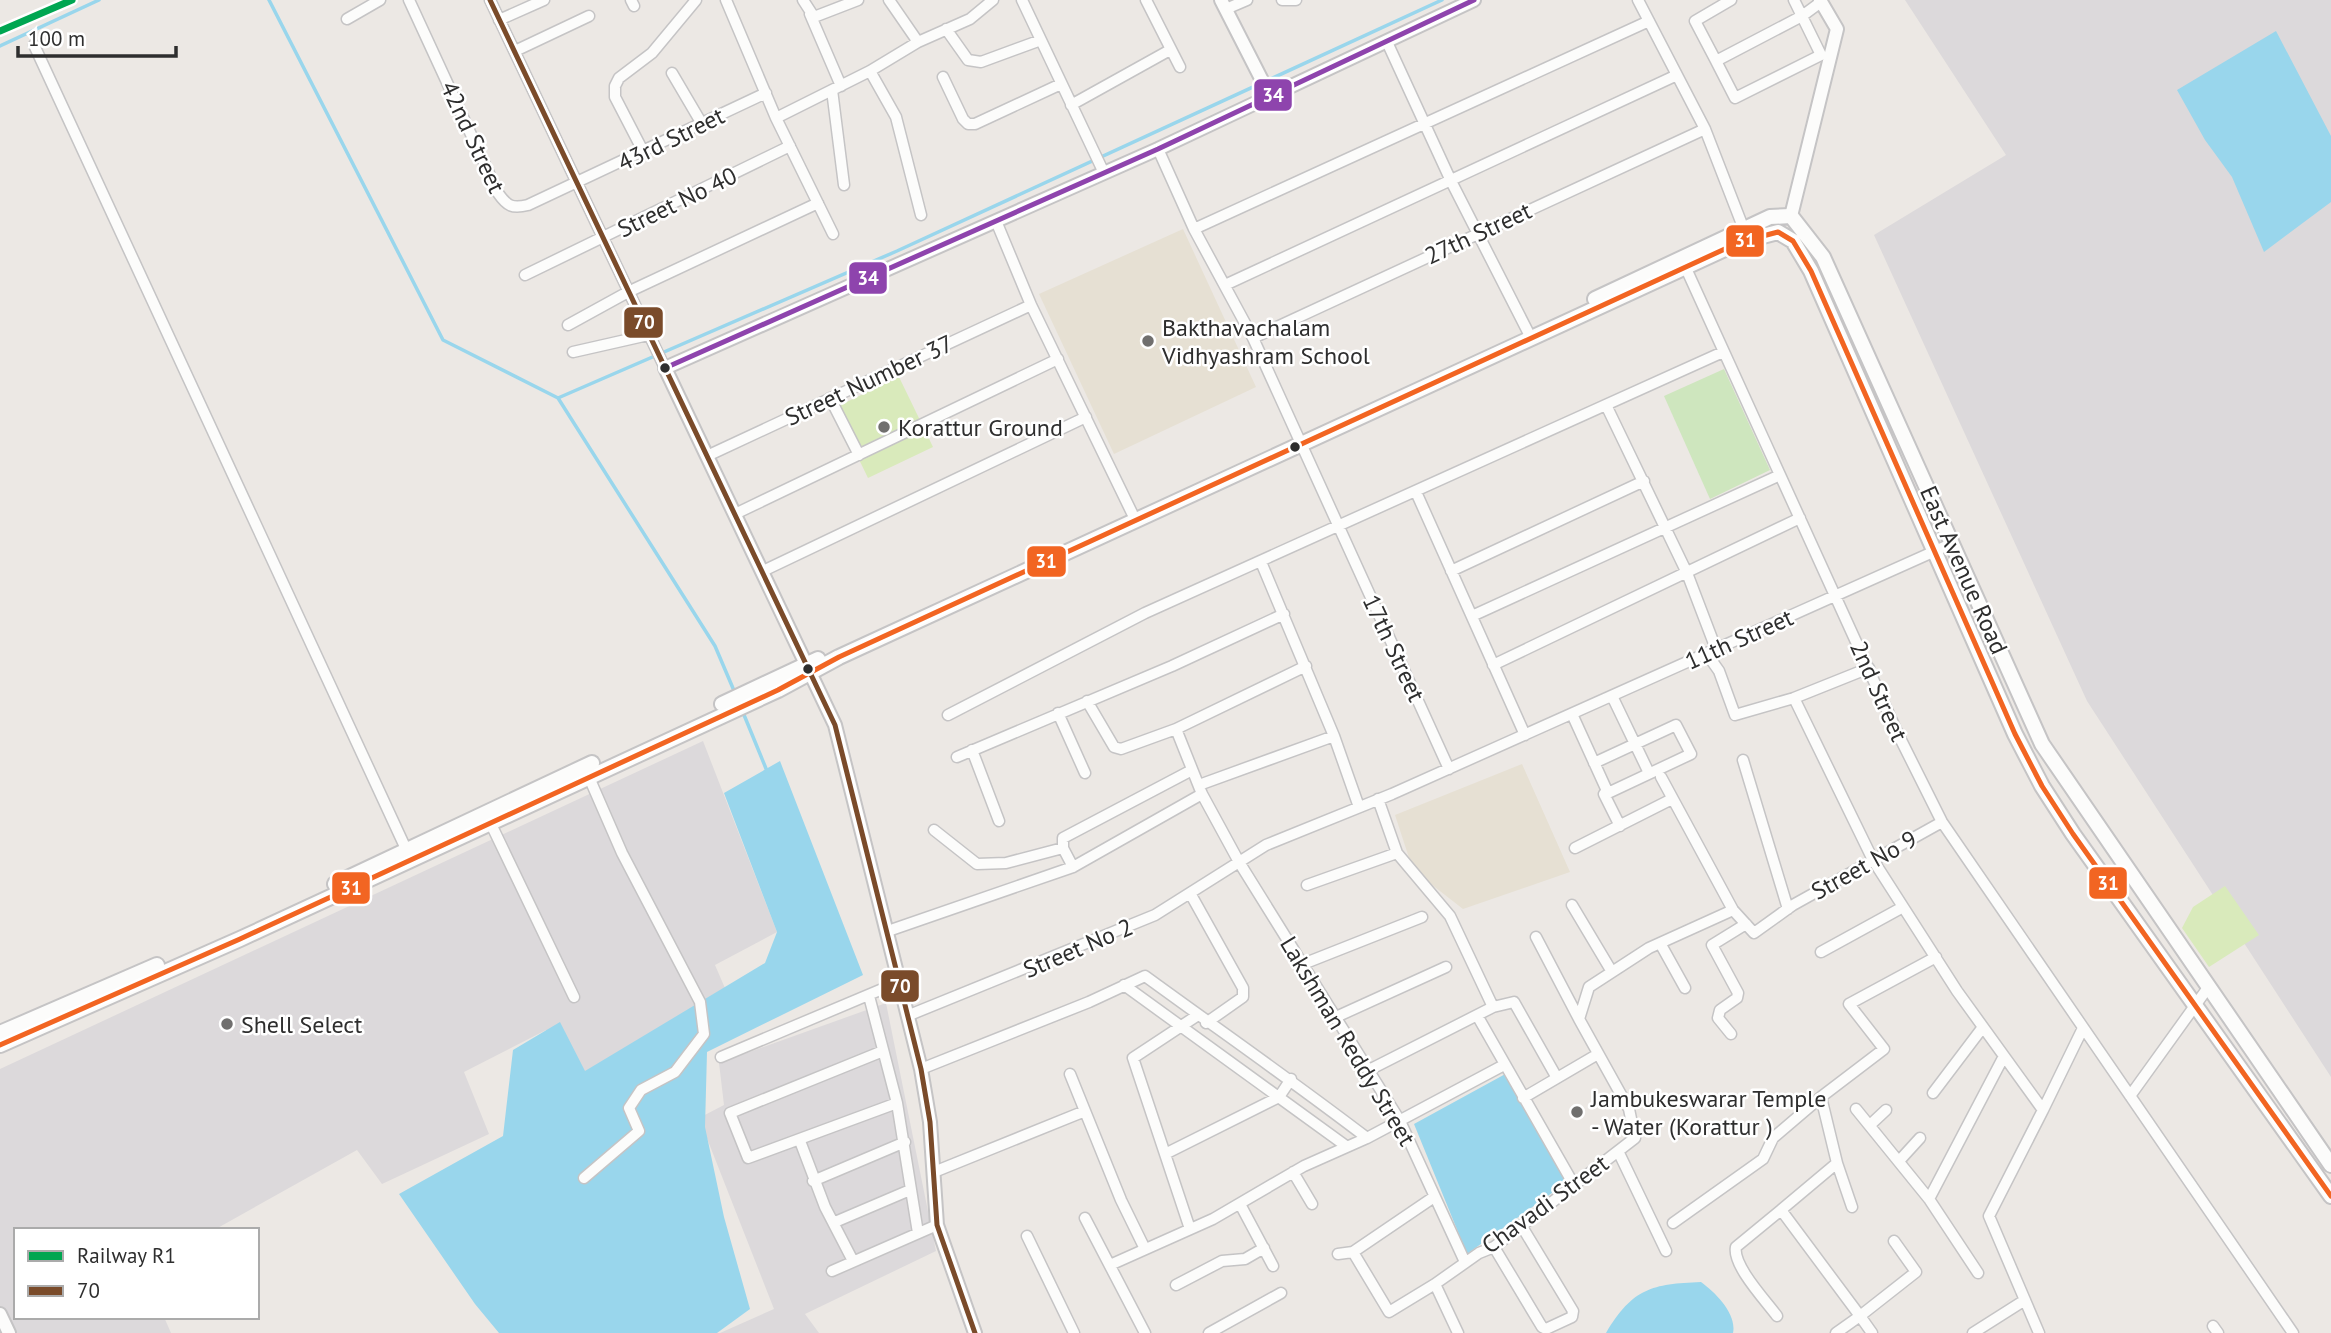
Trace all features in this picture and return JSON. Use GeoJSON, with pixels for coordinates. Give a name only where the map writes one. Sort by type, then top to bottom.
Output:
{"type":"FeatureCollection","features":[{"type":"Feature","properties":{"kind":"main road","name":"East Avenue Road"},"geometry":{"type":"LineString","coordinates":[[716,712],[1684,262],[1743,227],[1770,217],[1791,216],[1807,234],[1826,265],[2042,744],[2207,989],[2331,1166]]}},
{"type":"Feature","properties":{"kind":"main road","name":"East Avenue Road"},"geometry":{"type":"LineString","coordinates":[[809,668],[1132,513],[1299,440],[1528,332],[1684,262],[1752,236],[1778,232],[1793,241],[1811,271],[1933,553],[2042,786],[2088,857],[2331,1196]]}},
{"type":"Feature","properties":{"kind":"main road"},"geometry":{"type":"LineString","coordinates":[[1811,271],[1826,265]]}},
{"type":"Feature","properties":{"kind":"main road"},"geometry":{"type":"LineString","coordinates":[[0,1045],[716,712]]}},
{"type":"Feature","properties":{"kind":"main road"},"geometry":{"type":"LineString","coordinates":[[0,1033],[408,854],[490,822],[716,712]]}},
{"type":"Feature","properties":{"kind":"street"},"geometry":{"type":"LineString","coordinates":[[347,19],[380,0]]}},
{"type":"Feature","properties":{"kind":"street","name":"42nd Street"},"geometry":{"type":"LineString","coordinates":[[409,0],[505,204],[514,208],[528,205],[575,184]]}},
{"type":"Feature","properties":{"kind":"street"},"geometry":{"type":"LineString","coordinates":[[490,0],[575,184],[835,725],[866,862],[888,931],[921,1069],[934,1172],[937,1225],[975,1333]]}},
{"type":"Feature","properties":{"kind":"street"},"geometry":{"type":"LineString","coordinates":[[499,20],[544,0]]}},
{"type":"Feature","properties":{"kind":"street"},"geometry":{"type":"LineString","coordinates":[[644,153],[615,97],[615,86],[619,78],[652,53],[696,0]]}},
{"type":"Feature","properties":{"kind":"street"},"geometry":{"type":"LineString","coordinates":[[726,0],[776,118],[833,234]]}},
{"type":"Feature","properties":{"kind":"street"},"geometry":{"type":"LineString","coordinates":[[803,0],[837,88],[844,185]]}},
{"type":"Feature","properties":{"kind":"street"},"geometry":{"type":"LineString","coordinates":[[810,14],[819,17],[858,0]]}},
{"type":"Feature","properties":{"kind":"street"},"geometry":{"type":"LineString","coordinates":[[889,0],[918,42]]}},
{"type":"Feature","properties":{"kind":"street"},"geometry":{"type":"LineString","coordinates":[[776,118],[870,71],[918,42],[970,19],[993,0]]}},
{"type":"Feature","properties":{"kind":"street"},"geometry":{"type":"LineString","coordinates":[[1022,0],[1100,164]]}},
{"type":"Feature","properties":{"kind":"street"},"geometry":{"type":"LineString","coordinates":[[1146,0],[1180,67]]}},
{"type":"Feature","properties":{"kind":"street"},"geometry":{"type":"LineString","coordinates":[[1247,0],[1224,5],[1267,91]]}},
{"type":"Feature","properties":{"kind":"street"},"geometry":{"type":"LineString","coordinates":[[1282,0],[1296,0]]}},
{"type":"Feature","properties":{"kind":"street"},"geometry":{"type":"LineString","coordinates":[[663,364],[996,221],[1100,164],[1158,149],[1267,91],[1387,42],[1474,0]]}},
{"type":"Feature","properties":{"kind":"street"},"geometry":{"type":"LineString","coordinates":[[1638,0],[1705,129],[1743,227]]}},
{"type":"Feature","properties":{"kind":"street"},"geometry":{"type":"LineString","coordinates":[[1733,0],[1695,21],[1735,98],[1821,55],[1794,0]]}},
{"type":"Feature","properties":{"kind":"street"},"geometry":{"type":"LineString","coordinates":[[1716,61],[1802,16],[1821,1],[1837,29],[1791,216]]}},
{"type":"Feature","properties":{"kind":"street"},"geometry":{"type":"LineString","coordinates":[[515,51],[589,16]]}},
{"type":"Feature","properties":{"kind":"street"},"geometry":{"type":"LineString","coordinates":[[1194,229],[1649,21]]}},
{"type":"Feature","properties":{"kind":"street"},"geometry":{"type":"LineString","coordinates":[[946,29],[968,60],[981,62],[1041,40]]}},
{"type":"Feature","properties":{"kind":"street"},"geometry":{"type":"LineString","coordinates":[[1387,42],[1451,181],[1528,332]]}},
{"type":"Feature","properties":{"kind":"street"},"geometry":{"type":"LineString","coordinates":[[34,46],[408,854]]}},
{"type":"Feature","properties":{"kind":"street"},"geometry":{"type":"LineString","coordinates":[[1071,105],[1170,50]]}},
{"type":"Feature","properties":{"kind":"street"},"geometry":{"type":"LineString","coordinates":[[870,71],[896,117],[921,215]]}},
{"type":"Feature","properties":{"kind":"street"},"geometry":{"type":"LineString","coordinates":[[672,73],[702,124]]}},
{"type":"Feature","properties":{"kind":"street"},"geometry":{"type":"LineString","coordinates":[[1225,285],[1677,75]]}},
{"type":"Feature","properties":{"kind":"street"},"geometry":{"type":"LineString","coordinates":[[943,77],[968,124],[975,124],[1061,85]]}},
{"type":"Feature","properties":{"kind":"street","name":"43rd Street"},"geometry":{"type":"LineString","coordinates":[[575,184],[766,93]]}},
{"type":"Feature","properties":{"kind":"street","name":"27th Street"},"geometry":{"type":"LineString","coordinates":[[1253,338],[1705,129]]}},
{"type":"Feature","properties":{"kind":"street","name":"Street No 40"},"geometry":{"type":"LineString","coordinates":[[525,275],[790,146]]}},
{"type":"Feature","properties":{"kind":"street","name":"17th Street"},"geometry":{"type":"LineString","coordinates":[[1158,149],[1194,229],[1253,338],[1449,769]]}},
{"type":"Feature","properties":{"kind":"street"},"geometry":{"type":"LineString","coordinates":[[568,325],[628,292],[818,203]]}},
{"type":"Feature","properties":{"kind":"street"},"geometry":{"type":"LineString","coordinates":[[996,221],[1031,304],[1132,513]]}},
{"type":"Feature","properties":{"kind":"street","name":"2nd Street"},"geometry":{"type":"LineString","coordinates":[[1684,262],[1868,668],[1942,822],[2293,1333]]}},
{"type":"Feature","properties":{"kind":"street","name":"Street Number 37"},"geometry":{"type":"LineString","coordinates":[[707,456],[1031,304]]}},
{"type":"Feature","properties":{"kind":"street"},"geometry":{"type":"LineString","coordinates":[[573,352],[647,333]]}},
{"type":"Feature","properties":{"kind":"street"},"geometry":{"type":"LineString","coordinates":[[948,715],[1145,613],[1723,352]]}},
{"type":"Feature","properties":{"kind":"street"},"geometry":{"type":"LineString","coordinates":[[735,514],[1058,359]]}},
{"type":"Feature","properties":{"kind":"street"},"geometry":{"type":"LineString","coordinates":[[830,398],[859,455]]}},
{"type":"Feature","properties":{"kind":"street"},"geometry":{"type":"LineString","coordinates":[[1606,405],[1686,573],[1711,652],[1735,715],[1794,698],[1868,668]]}},
{"type":"Feature","properties":{"kind":"street"},"geometry":{"type":"LineString","coordinates":[[763,571],[1086,417]]}},
{"type":"Feature","properties":{"kind":"street"},"geometry":{"type":"LineString","coordinates":[[1472,616],[1780,475]]}},
{"type":"Feature","properties":{"kind":"street"},"geometry":{"type":"LineString","coordinates":[[1451,571],[1644,481]]}},
{"type":"Feature","properties":{"kind":"street"},"geometry":{"type":"LineString","coordinates":[[1416,492],[1525,735]]}},
{"type":"Feature","properties":{"kind":"street"},"geometry":{"type":"LineString","coordinates":[[1493,665],[1800,518]]}},
{"type":"Feature","properties":{"kind":"street","name":"11th Street"},"geometry":{"type":"LineString","coordinates":[[1378,799],[1952,543]]}},
{"type":"Feature","properties":{"kind":"street"},"geometry":{"type":"LineString","coordinates":[[1261,562],[1306,666],[1359,807]]}},
{"type":"Feature","properties":{"kind":"street"},"geometry":{"type":"LineString","coordinates":[[957,757],[1284,614]]}},
{"type":"Feature","properties":{"kind":"street"},"geometry":{"type":"LineString","coordinates":[[1087,701],[1116,748],[1176,729],[1306,666]]}},
{"type":"Feature","properties":{"kind":"street"},"geometry":{"type":"LineString","coordinates":[[1612,696],[1649,773]]}},
{"type":"Feature","properties":{"kind":"street"},"geometry":{"type":"LineString","coordinates":[[1794,698],[1873,860],[1983,1027],[2043,1110]]}},
{"type":"Feature","properties":{"kind":"street"},"geometry":{"type":"LineString","coordinates":[[1058,713],[1085,773]]}},
{"type":"Feature","properties":{"kind":"street"},"geometry":{"type":"LineString","coordinates":[[1572,714],[1594,764],[1608,793],[1691,757],[1678,726],[1594,764]]}},
{"type":"Feature","properties":{"kind":"street","name":"Lakshman Reddy Street"},"geometry":{"type":"LineString","coordinates":[[1176,729],[1201,789],[1239,862],[1400,1121],[1465,1262]]}},
{"type":"Feature","properties":{"kind":"street"},"geometry":{"type":"LineString","coordinates":[[888,931],[1073,867],[1201,789],[1334,736]]}},
{"type":"Feature","properties":{"kind":"street"},"geometry":{"type":"LineString","coordinates":[[972,750],[999,821]]}},
{"type":"Feature","properties":{"kind":"street"},"geometry":{"type":"LineString","coordinates":[[1744,760],[1788,909]]}},
{"type":"Feature","properties":{"kind":"street"},"geometry":{"type":"LineString","coordinates":[[1073,867],[1063,848],[1063,838],[1192,769]]}},
{"type":"Feature","properties":{"kind":"street"},"geometry":{"type":"LineString","coordinates":[[584,1178],[639,1131],[629,1108],[640,1090],[675,1072],[704,1034],[700,1002],[622,853],[588,775]]}},
{"type":"Feature","properties":{"kind":"street"},"geometry":{"type":"LineString","coordinates":[[1661,777],[1733,910],[1746,924],[1712,945],[1738,993],[1737,998],[1718,1014],[1720,1023],[1731,1034]]}},
{"type":"Feature","properties":{"kind":"street"},"geometry":{"type":"LineString","coordinates":[[1604,794],[1620,826]]}},
{"type":"Feature","properties":{"kind":"street"},"geometry":{"type":"LineString","coordinates":[[1378,799],[1397,853],[1450,916],[1493,1007]]}},
{"type":"Feature","properties":{"kind":"street","name":"Street No 2"},"geometry":{"type":"LineString","coordinates":[[907,1016],[1155,915],[1266,845],[1378,799]]}},
{"type":"Feature","properties":{"kind":"street"},"geometry":{"type":"LineString","coordinates":[[1574,848],[1672,799]]}},
{"type":"Feature","properties":{"kind":"street"},"geometry":{"type":"LineString","coordinates":[[490,822],[574,997]]}},
{"type":"Feature","properties":{"kind":"street","name":"Street No 9"},"geometry":{"type":"LineString","coordinates":[[1746,924],[1754,933],[1788,909],[1942,822]]}},
{"type":"Feature","properties":{"kind":"street"},"geometry":{"type":"LineString","coordinates":[[934,830],[977,864],[1006,863],[1063,848]]}},
{"type":"Feature","properties":{"kind":"street"},"geometry":{"type":"LineString","coordinates":[[1307,885],[1397,853]]}},
{"type":"Feature","properties":{"kind":"street"},"geometry":{"type":"LineString","coordinates":[[1190,894],[1243,988],[1243,997],[1238,1003],[1206,1023]]}},
{"type":"Feature","properties":{"kind":"street"},"geometry":{"type":"LineString","coordinates":[[1572,905],[1612,972]]}},
{"type":"Feature","properties":{"kind":"street"},"geometry":{"type":"LineString","coordinates":[[1821,952],[1903,907]]}},
{"type":"Feature","properties":{"kind":"street"},"geometry":{"type":"LineString","coordinates":[[1579,1018],[1588,987],[1660,943],[1733,910]]}},
{"type":"Feature","properties":{"kind":"street"},"geometry":{"type":"LineString","coordinates":[[1303,964],[1422,917]]}},
{"type":"Feature","properties":{"kind":"street","name":"Chavadi Street"},"geometry":{"type":"LineString","coordinates":[[1353,1252],[1389,1312],[1465,1262],[1494,1247],[1634,1138],[1629,1109],[1535,937]]}},
{"type":"Feature","properties":{"kind":"street"},"geometry":{"type":"LineString","coordinates":[[1660,943],[1685,988]]}},
{"type":"Feature","properties":{"kind":"street"},"geometry":{"type":"LineString","coordinates":[[1673,1223],[1763,1159],[1773,1138],[1884,1049],[1849,1004],[1936,957]]}},
{"type":"Feature","properties":{"kind":"street"},"geometry":{"type":"LineString","coordinates":[[1336,1017],[1446,967]]}},
{"type":"Feature","properties":{"kind":"street"},"geometry":{"type":"LineString","coordinates":[[921,1069],[1089,1002],[1145,976],[1198,1014],[1206,1023],[1291,1079],[1367,1138]]}},
{"type":"Feature","properties":{"kind":"street"},"geometry":{"type":"LineString","coordinates":[[721,1057],[899,982]]}},
{"type":"Feature","properties":{"kind":"street"},"geometry":{"type":"LineString","coordinates":[[1124,985],[1346,1146]]}},
{"type":"Feature","properties":{"kind":"street"},"geometry":{"type":"LineString","coordinates":[[2130,1096],[2207,989]]}},
{"type":"Feature","properties":{"kind":"street"},"geometry":{"type":"LineString","coordinates":[[869,996],[897,1103],[918,1233]]}},
{"type":"Feature","properties":{"kind":"street"},"geometry":{"type":"LineString","coordinates":[[1369,1070],[1478,1017],[1493,1007],[1514,1002],[1557,1078]]}},
{"type":"Feature","properties":{"kind":"street"},"geometry":{"type":"LineString","coordinates":[[1190,1229],[1133,1058],[1198,1014]]}},
{"type":"Feature","properties":{"kind":"street"},"geometry":{"type":"LineString","coordinates":[[1478,1017],[1574,1185]]}},
{"type":"Feature","properties":{"kind":"street"},"geometry":{"type":"LineString","coordinates":[[1933,1093],[1983,1027]]}},
{"type":"Feature","properties":{"kind":"street"},"geometry":{"type":"LineString","coordinates":[[2039,1333],[1989,1216],[2083,1028]]}},
{"type":"Feature","properties":{"kind":"street"},"geometry":{"type":"LineString","coordinates":[[883,1051],[730,1113],[748,1158],[897,1103]]}},
{"type":"Feature","properties":{"kind":"street"},"geometry":{"type":"LineString","coordinates":[[1522,1098],[1598,1054]]}},
{"type":"Feature","properties":{"kind":"street"},"geometry":{"type":"LineString","coordinates":[[1929,1199],[2004,1056]]}},
{"type":"Feature","properties":{"kind":"street"},"geometry":{"type":"LineString","coordinates":[[1110,1265],[1240,1204],[1293,1172],[1367,1138],[1504,1065]]}},
{"type":"Feature","properties":{"kind":"street"},"geometry":{"type":"LineString","coordinates":[[1070,1074],[1121,1200],[1145,1249]]}},
{"type":"Feature","properties":{"kind":"street"},"geometry":{"type":"LineString","coordinates":[[1165,1154],[1279,1097],[1291,1079]]}},
{"type":"Feature","properties":{"kind":"street"},"geometry":{"type":"LineString","coordinates":[[1821,1097],[1837,1163],[1852,1207]]}},
{"type":"Feature","properties":{"kind":"street"},"geometry":{"type":"LineString","coordinates":[[1856,1109],[1929,1199],[1978,1273]]}},
{"type":"Feature","properties":{"kind":"street"},"geometry":{"type":"LineString","coordinates":[[1870,1125],[1886,1110]]}},
{"type":"Feature","properties":{"kind":"street"},"geometry":{"type":"LineString","coordinates":[[934,1172],[1085,1111]]}},
{"type":"Feature","properties":{"kind":"street"},"geometry":{"type":"LineString","coordinates":[[1899,1161],[1920,1138]]}},
{"type":"Feature","properties":{"kind":"street"},"geometry":{"type":"LineString","coordinates":[[800,1141],[813,1181],[853,1261]]}},
{"type":"Feature","properties":{"kind":"street"},"geometry":{"type":"LineString","coordinates":[[813,1181],[905,1142]]}},
{"type":"Feature","properties":{"kind":"street"},"geometry":{"type":"LineString","coordinates":[[1618,1150],[1666,1251]]}},
{"type":"Feature","properties":{"kind":"street"},"geometry":{"type":"LineString","coordinates":[[1777,1316],[1740,1266],[1736,1247],[1837,1163]]}},
{"type":"Feature","properties":{"kind":"street"},"geometry":{"type":"LineString","coordinates":[[1293,1172],[1312,1204]]}},
{"type":"Feature","properties":{"kind":"street"},"geometry":{"type":"LineString","coordinates":[[835,1222],[910,1190]]}},
{"type":"Feature","properties":{"kind":"street"},"geometry":{"type":"LineString","coordinates":[[1338,1254],[1353,1252],[1434,1197]]}},
{"type":"Feature","properties":{"kind":"street"},"geometry":{"type":"LineString","coordinates":[[1240,1204],[1273,1266]]}},
{"type":"Feature","properties":{"kind":"street"},"geometry":{"type":"LineString","coordinates":[[1781,1210],[1872,1333]]}},
{"type":"Feature","properties":{"kind":"street"},"geometry":{"type":"LineString","coordinates":[[1085,1217],[1145,1333]]}},
{"type":"Feature","properties":{"kind":"street"},"geometry":{"type":"LineString","coordinates":[[832,1270],[937,1225]]}},
{"type":"Feature","properties":{"kind":"street"},"geometry":{"type":"LineString","coordinates":[[1494,1247],[1542,1327],[1546,1329],[1572,1317],[1573,1311],[1521,1225]]}},
{"type":"Feature","properties":{"kind":"street"},"geometry":{"type":"LineString","coordinates":[[1027,1236],[1074,1333]]}},
{"type":"Feature","properties":{"kind":"street"},"geometry":{"type":"LineString","coordinates":[[1836,1333],[1915,1274],[1916,1270],[1894,1241]]}},
{"type":"Feature","properties":{"kind":"street"},"geometry":{"type":"LineString","coordinates":[[1176,1285],[1222,1261],[1245,1259],[1264,1248]]}},
{"type":"Feature","properties":{"kind":"street"},"geometry":{"type":"LineString","coordinates":[[1435,1284],[1458,1333]]}},
{"type":"Feature","properties":{"kind":"street"},"geometry":{"type":"LineString","coordinates":[[1209,1333],[1280,1293]]}},
{"type":"Feature","properties":{"kind":"street"},"geometry":{"type":"LineString","coordinates":[[1973,1333],[2025,1300]]}},
{"type":"Feature","properties":{"kind":"street"},"geometry":{"type":"LineString","coordinates":[[0,1314],[9,1333]]}},
{"type":"Feature","properties":{"kind":"shaded area"},"geometry":{"type":"Polygon","coordinates":[[[1905,0],[2331,0],[2331,1077],[2087,701],[1874,235],[2006,155],[1905,0]]]}},
{"type":"Feature","properties":{"kind":"shaded area","name":"Bakthavachalam Vidhyashram School"},"geometry":{"type":"Polygon","coordinates":[[[1183,229],[1256,387],[1114,454],[1039,294],[1183,229]]]}},
{"type":"Feature","properties":{"kind":"shaded area"},"geometry":{"type":"Polygon","coordinates":[[[703,741],[777,932],[715,965],[734,1009],[570,1083],[546,1030],[464,1072],[489,1134],[382,1184],[357,1150],[218,1228],[14,1228],[14,1319],[165,1319],[171,1333],[0,1333],[0,1069],[703,741]]]}},
{"type":"Feature","properties":{"kind":"shaded area"},"geometry":{"type":"Polygon","coordinates":[[[1522,764],[1570,872],[1463,909],[1413,870],[1395,815],[1522,764]]]}},
{"type":"Feature","properties":{"kind":"shaded area"},"geometry":{"type":"Polygon","coordinates":[[[886,1003],[936,1251],[805,1314],[819,1333],[720,1333],[774,1309],[699,1118],[724,1105],[719,1063],[886,1003]]]}},
{"type":"Feature","properties":{"kind":"green space"},"geometry":{"type":"Polygon","coordinates":[[[1724,369],[1770,470],[1710,499],[1664,396],[1724,369]]]}},
{"type":"Feature","properties":{"kind":"green space","name":"Korattur Ground"},"geometry":{"type":"Polygon","coordinates":[[[899,377],[933,447],[868,478],[834,408],[899,377]]]}},
{"type":"Feature","properties":{"kind":"green space"},"geometry":{"type":"Polygon","coordinates":[[[2225,886],[2259,935],[2209,967],[2182,928],[2193,907],[2225,886]]]}},
{"type":"Feature","properties":{"kind":"water"},"geometry":{"type":"Polygon","coordinates":[[[2276,31],[2331,136],[2331,202],[2264,252],[2232,177],[2205,140],[2177,90],[2276,31]]]}},
{"type":"Feature","properties":{"kind":"water"},"geometry":{"type":"Polygon","coordinates":[[[780,761],[863,975],[707,1052],[705,1127],[724,1217],[750,1309],[717,1333],[499,1333],[475,1304],[399,1194],[503,1136],[513,1050],[560,1022],[585,1071],[765,963],[777,932],[724,793],[780,761]]]}},
{"type":"Feature","properties":{"kind":"water"},"geometry":{"type":"Polygon","coordinates":[[[1509,1072],[1570,1180],[1467,1254],[1414,1124],[1509,1072]]]}},
{"type":"Feature","properties":{"kind":"water"},"geometry":{"type":"Polygon","coordinates":[[[1701,1282],[1729,1311],[1733,1333],[1606,1333],[1625,1306],[1645,1291],[1669,1284],[1701,1282]]]}},
{"type":"Feature","properties":{"kind":"waterway"},"geometry":{"type":"LineString","coordinates":[[0,46],[99,0]]}},
{"type":"Feature","properties":{"kind":"waterway"},"geometry":{"type":"LineString","coordinates":[[269,0],[443,340],[558,398],[715,646],[735,693]]}},
{"type":"Feature","properties":{"kind":"waterway"},"geometry":{"type":"LineString","coordinates":[[558,398],[897,251],[1442,0]]}},
{"type":"Feature","properties":{"kind":"waterway"},"geometry":{"type":"LineString","coordinates":[[742,710],[767,771]]}},
{"type":"Feature","properties":{"kind":"rail line","name":"R1"},"geometry":{"type":"LineString","coordinates":[[0,31],[72,0]]}},
{"type":"Feature","properties":{"kind":"transit line","name":"70"},"geometry":{"type":"LineString","coordinates":[[490,0],[835,725],[921,1069],[930,1122],[937,1225],[975,1333]]}},
{"type":"Feature","properties":{"kind":"transit line","name":"34"},"geometry":{"type":"LineString","coordinates":[[665,368],[1158,149],[1474,0]]}},
{"type":"Feature","properties":{"kind":"transit line","name":"31"},"geometry":{"type":"LineString","coordinates":[[0,1045],[240,939],[778,690],[839,657],[1740,242],[1778,232],[1793,241],[1811,271],[2015,734],[2042,786],[2073,834],[2331,1196]]}},
{"type":"Feature","properties":{"kind":"place","name":"Bakthavachalam Vidhyashram School"},"geometry":{"type":"Point","coordinates":[1148,341]}},
{"type":"Feature","properties":{"kind":"place","name":"Korattur Ground"},"geometry":{"type":"Point","coordinates":[884,427]}},
{"type":"Feature","properties":{"kind":"place","name":"Shell Select"},"geometry":{"type":"Point","coordinates":[227,1024]}},
{"type":"Feature","properties":{"kind":"place","name":"Jambukeswarar Temple - Water (Korattur )"},"geometry":{"type":"Point","coordinates":[1577,1112]}}]}
